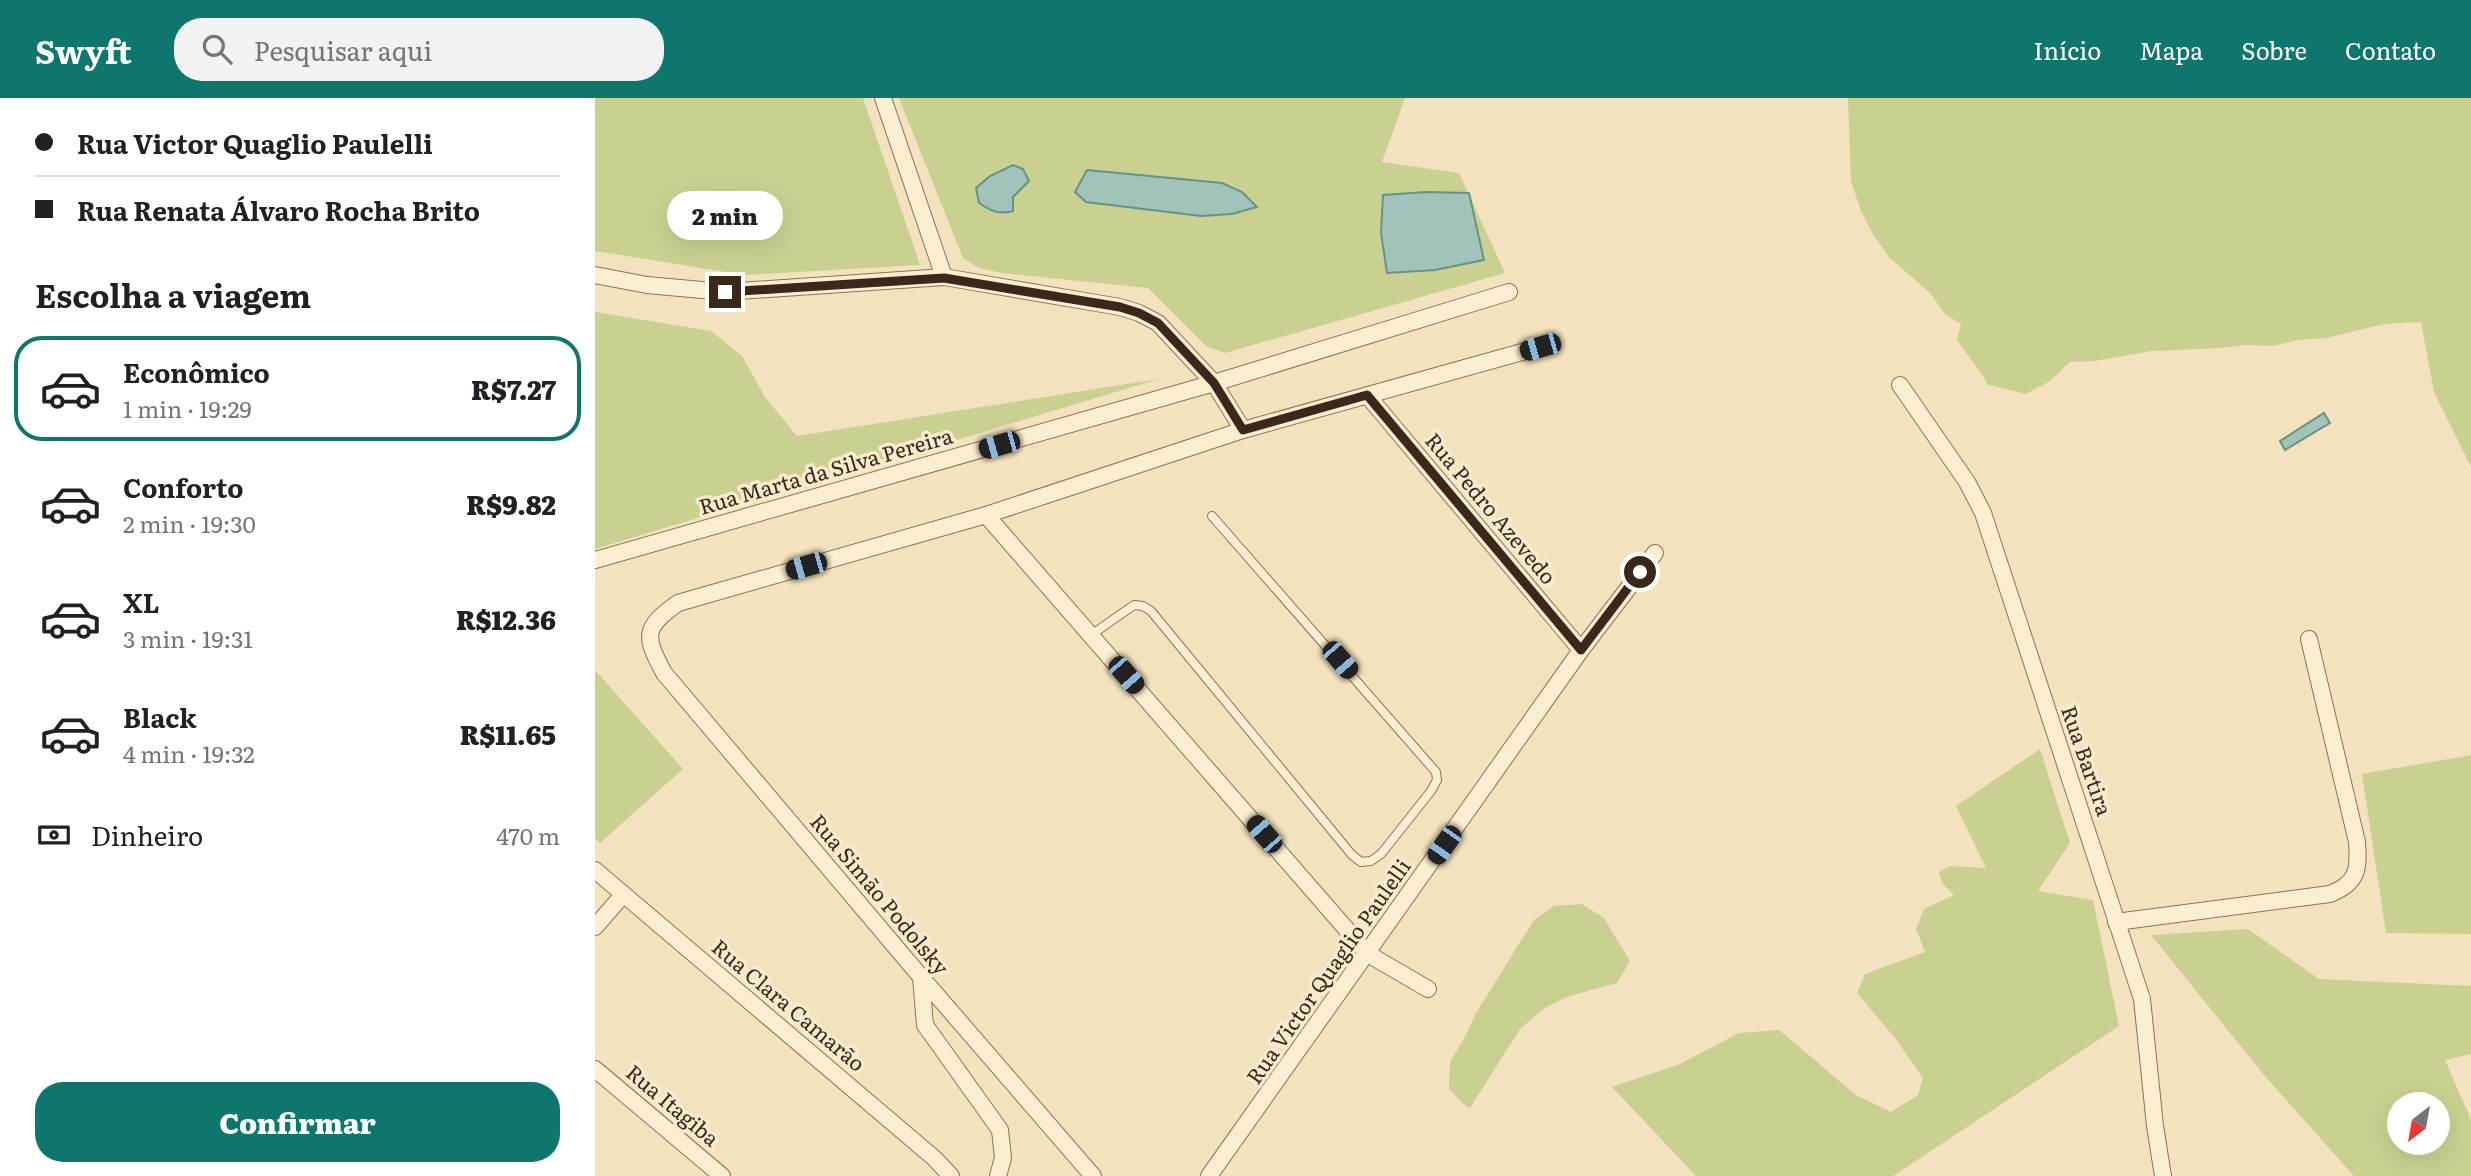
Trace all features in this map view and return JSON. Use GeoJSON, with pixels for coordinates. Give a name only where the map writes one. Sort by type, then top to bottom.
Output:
{"type":"FeatureCollection","features":[{"type":"Feature","properties":{"kind":"street"},"geometry":{"type":"LineString","coordinates":[[883,98],[944,278]]}},
{"type":"Feature","properties":{"kind":"street"},"geometry":{"type":"LineString","coordinates":[[595,275],[647,285],[725,292],[944,278],[1120,307],[1158,323],[1214,383],[1243,430]]}},
{"type":"Feature","properties":{"kind":"street","name":"Rua Marta da Silva Pereira"},"geometry":{"type":"LineString","coordinates":[[596,560],[1214,383],[1509,292]]}},
{"type":"Feature","properties":{"kind":"street"},"geometry":{"type":"LineString","coordinates":[[1428,989],[1368,954],[986,515],[1243,430],[1540,347]]}},
{"type":"Feature","properties":{"kind":"street","name":"Rua Bartira"},"geometry":{"type":"LineString","coordinates":[[1900,385],[1967,482],[1983,513],[2142,999],[2163,1176]]}},
{"type":"Feature","properties":{"kind":"street","name":"Rua Pedro Azevedo"},"geometry":{"type":"LineString","coordinates":[[1367,395],[1581,650]]}},
{"type":"Feature","properties":{"kind":"street","name":"Rua Simão Podolsky"},"geometry":{"type":"LineString","coordinates":[[986,515],[678,603],[658,617],[651,631],[650,648],[664,673],[1093,1176]]}},
{"type":"Feature","properties":{"kind":"street","name":"Rua Victor Quaglio Paulelli"},"geometry":{"type":"LineString","coordinates":[[1209,1176],[1581,650],[1655,553]]}},
{"type":"Feature","properties":{"kind":"street"},"geometry":{"type":"LineString","coordinates":[[2116,922],[2330,894],[2344,888],[2353,878],[2358,865],[2357,842],[2309,639]]}},
{"type":"Feature","properties":{"kind":"street","name":"Rua Clara Camarão"},"geometry":{"type":"LineString","coordinates":[[595,870],[935,1158],[951,1176]]}},
{"type":"Feature","properties":{"kind":"street"},"geometry":{"type":"LineString","coordinates":[[595,927],[623,895]]}},
{"type":"Feature","properties":{"kind":"street"},"geometry":{"type":"LineString","coordinates":[[921,977],[925,1025],[1000,1130],[1003,1158],[999,1176]]}},
{"type":"Feature","properties":{"kind":"street","name":"Rua Itagiba"},"geometry":{"type":"LineString","coordinates":[[595,1069],[722,1176]]}},
{"type":"Feature","properties":{"kind":"lane"},"geometry":{"type":"LineString","coordinates":[[1091,635],[1134,605],[1151,611],[1352,855],[1361,862],[1371,861],[1381,854],[1431,791],[1437,780],[1436,772],[1212,516]]}},
{"type":"Feature","properties":{"kind":"green space"},"geometry":{"type":"Polygon","coordinates":[[[595,98],[863,98],[920,265],[745,275],[595,251],[595,98]]]}},
{"type":"Feature","properties":{"kind":"green space"},"geometry":{"type":"Polygon","coordinates":[[[899,98],[1405,98],[1382,162],[1459,173],[1505,273],[1225,353],[1207,347],[1148,288],[1002,273],[979,268],[963,258],[899,98]]]}},
{"type":"Feature","properties":{"kind":"green space"},"geometry":{"type":"Polygon","coordinates":[[[1848,98],[2471,98],[2471,467],[2434,392],[2421,322],[2384,324],[2326,338],[2272,346],[2151,351],[2095,361],[2070,362],[2050,381],[2026,394],[1986,384],[1957,340],[1961,324],[1945,314],[1930,293],[1889,257],[1861,211],[1851,181],[1848,98]]]}},
{"type":"Feature","properties":{"kind":"green space"},"geometry":{"type":"Polygon","coordinates":[[[595,312],[711,331],[742,356],[765,397],[797,436],[1159,379],[595,549],[595,312]]]}},
{"type":"Feature","properties":{"kind":"green space"},"geometry":{"type":"Polygon","coordinates":[[[595,670],[683,769],[600,843],[595,838],[595,670]]]}},
{"type":"Feature","properties":{"kind":"green space"},"geometry":{"type":"Polygon","coordinates":[[[2040,749],[2070,843],[2038,891],[2093,900],[2119,1026],[1893,1176],[1696,1176],[1612,1087],[1678,1065],[1739,1033],[1779,1030],[1856,1095],[1891,1112],[1918,1095],[1923,1078],[1895,1038],[1857,993],[1865,974],[1925,952],[1916,929],[1924,909],[1954,895],[1942,883],[1939,872],[1950,866],[1986,868],[1956,806],[2040,749]]]}},
{"type":"Feature","properties":{"kind":"green space"},"geometry":{"type":"Polygon","coordinates":[[[2471,755],[2471,934],[2386,933],[2362,774],[2471,755]]]}},
{"type":"Feature","properties":{"kind":"green space"},"geometry":{"type":"Polygon","coordinates":[[[1582,904],[1604,918],[1630,961],[1617,983],[1566,997],[1543,1009],[1520,1029],[1470,1108],[1449,1088],[1450,1062],[1476,1013],[1534,920],[1554,906],[1582,904]]]}},
{"type":"Feature","properties":{"kind":"green space"},"geometry":{"type":"Polygon","coordinates":[[[2248,929],[2319,979],[2471,986],[2471,1054],[2445,1060],[2471,1120],[2471,1176],[2354,1176],[2264,1075],[2151,935],[2248,929]]]}},
{"type":"Feature","properties":{"kind":"water"},"geometry":{"type":"Polygon","coordinates":[[[1013,165],[1023,169],[1029,181],[1013,197],[1013,211],[995,212],[979,203],[976,188],[990,176],[1013,165]]]}},
{"type":"Feature","properties":{"kind":"water"},"geometry":{"type":"Polygon","coordinates":[[[1087,170],[1222,183],[1242,192],[1257,207],[1232,214],[1201,216],[1086,202],[1075,192],[1087,170]]]}},
{"type":"Feature","properties":{"kind":"water"},"geometry":{"type":"Polygon","coordinates":[[[1469,193],[1484,260],[1435,270],[1387,273],[1381,233],[1383,195],[1469,193]]]}},
{"type":"Feature","properties":{"kind":"water"},"geometry":{"type":"Polygon","coordinates":[[[2324,413],[2330,423],[2285,450],[2280,441],[2324,413]]]}},
{"type":"Feature","properties":{"kind":"route"},"geometry":{"type":"LineString","coordinates":[[725,292],[944,278],[1120,307],[1158,323],[1214,383],[1243,430],[1367,395],[1581,650],[1640,572]]}}]}
